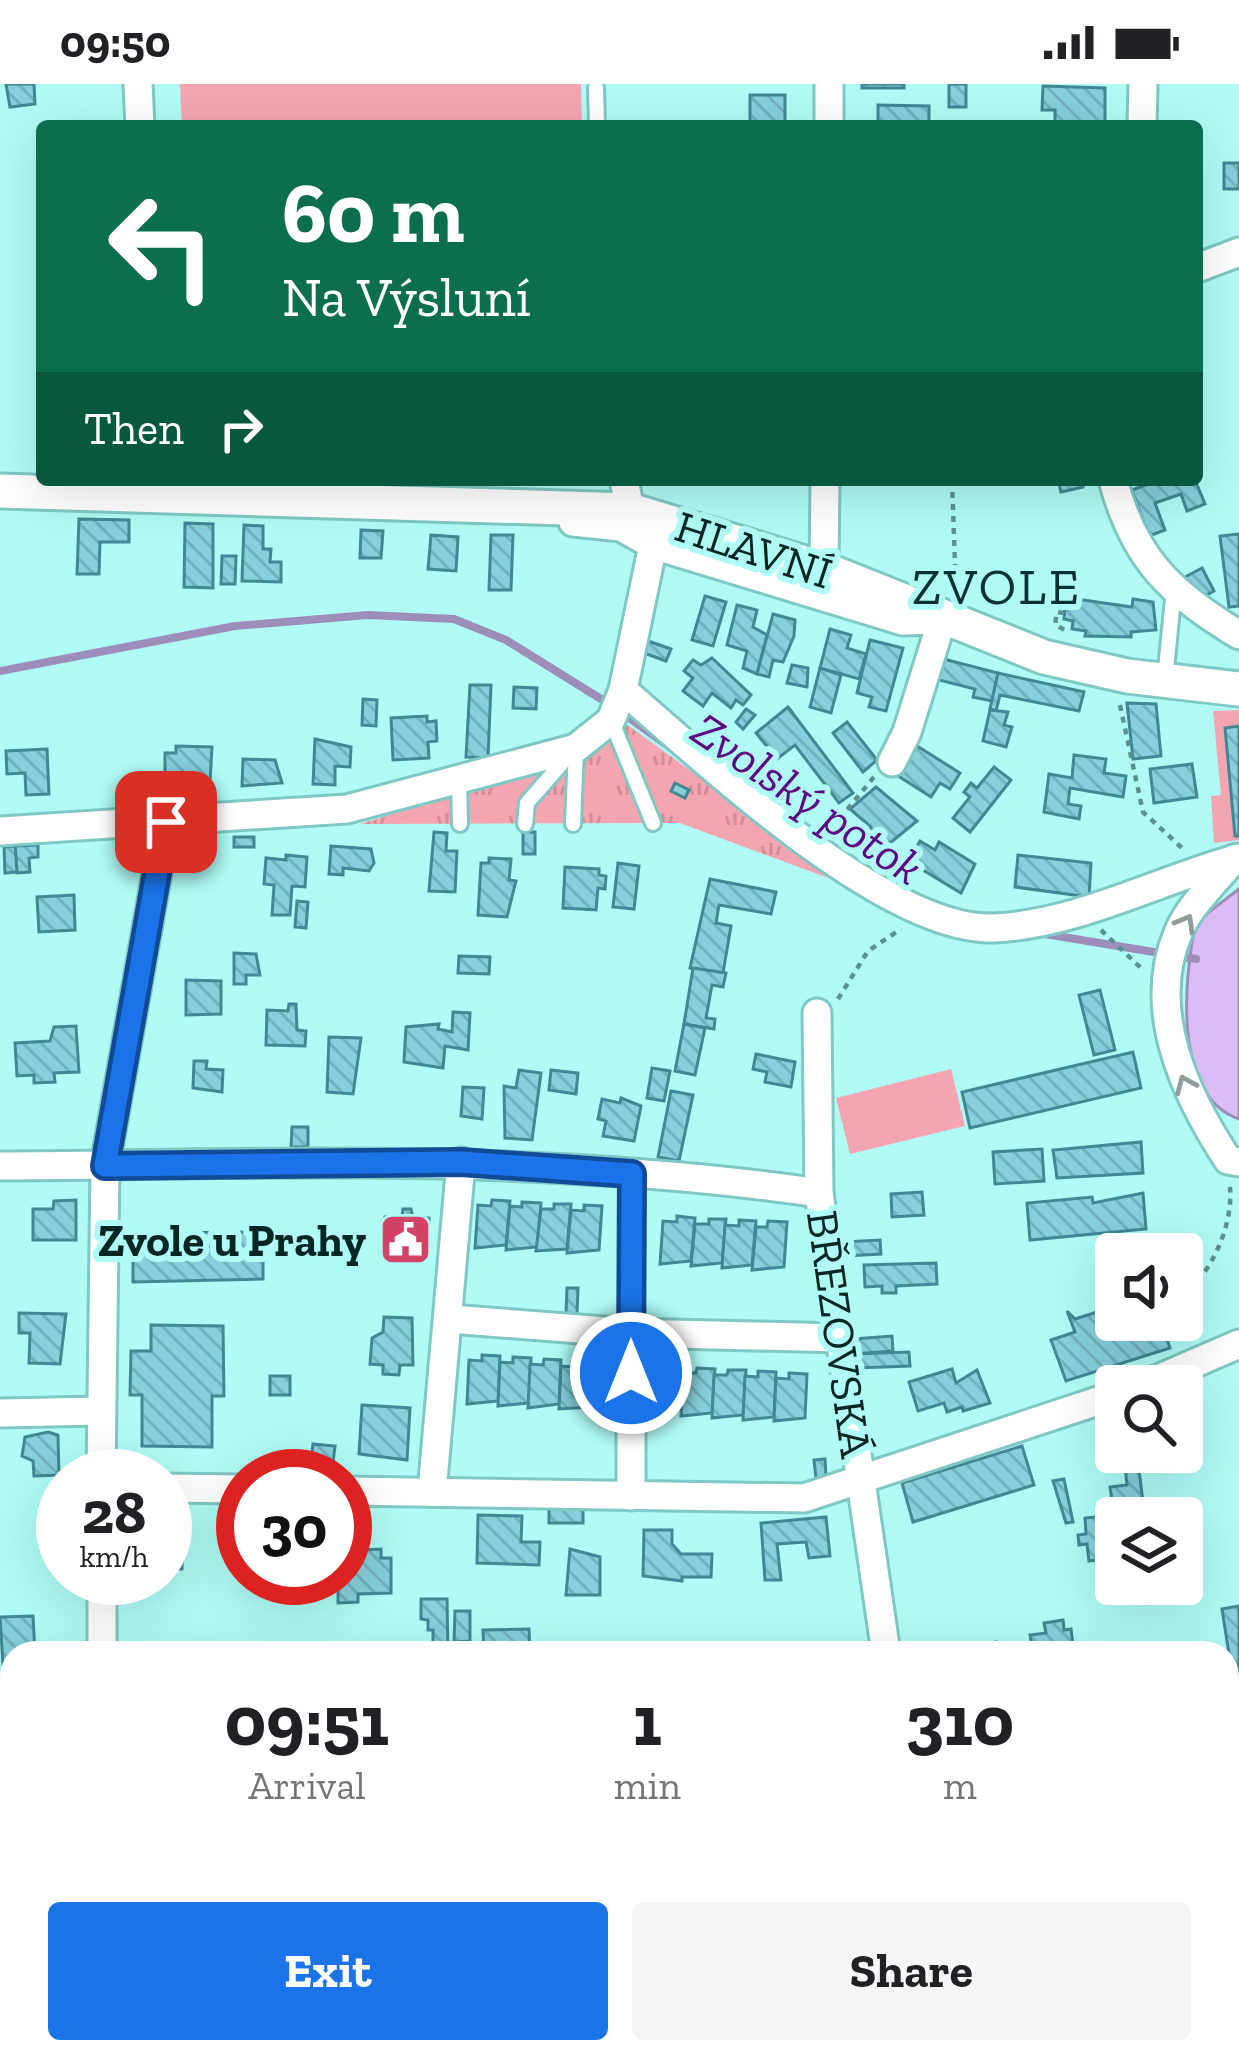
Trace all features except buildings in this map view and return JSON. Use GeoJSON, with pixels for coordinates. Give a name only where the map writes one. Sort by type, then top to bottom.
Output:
{"type":"FeatureCollection","features":[{"type":"Feature","properties":{"kind":"street"},"geometry":{"type":"LineString","coordinates":[[138,84],[140,120]]}},
{"type":"Feature","properties":{"kind":"street"},"geometry":{"type":"LineString","coordinates":[[829,84],[829,120]]}},
{"type":"Feature","properties":{"kind":"street"},"geometry":{"type":"LineString","coordinates":[[1142,120],[1143,84]]}},
{"type":"Feature","properties":{"kind":"street"},"geometry":{"type":"LineString","coordinates":[[1203,266],[1239,252]]}},
{"type":"Feature","properties":{"kind":"street"},"geometry":{"type":"LineString","coordinates":[[824,569],[825,486]]}},
{"type":"Feature","properties":{"kind":"street"},"geometry":{"type":"LineString","coordinates":[[1115,486],[1132,541],[1174,589],[1239,635]]}},
{"type":"Feature","properties":{"kind":"street","name":"HLAVNÍ"},"geometry":{"type":"LineString","coordinates":[[0,491],[488,503],[627,495],[1044,657],[1127,676],[1239,689]]}},
{"type":"Feature","properties":{"kind":"street","name":"HLAVNÍ"},"geometry":{"type":"LineString","coordinates":[[488,503],[535,518],[621,527],[653,545],[903,621],[946,621]]}},
{"type":"Feature","properties":{"kind":"street"},"geometry":{"type":"LineString","coordinates":[[0,831],[347,809],[576,748],[611,720],[623,690],[653,545]]}},
{"type":"Feature","properties":{"kind":"street"},"geometry":{"type":"LineString","coordinates":[[892,762],[908,732],[946,621]]}},
{"type":"Feature","properties":{"kind":"street"},"geometry":{"type":"LineString","coordinates":[[623,690],[862,881],[954,925],[990,928],[1077,914],[1236,858]]}},
{"type":"Feature","properties":{"kind":"street"},"geometry":{"type":"LineString","coordinates":[[101,1449],[105,1166],[166,822]]}},
{"type":"Feature","properties":{"kind":"street"},"geometry":{"type":"LineString","coordinates":[[1233,1161],[1179,1074],[1169,999],[1170,957],[1177,934],[1236,858]]}},
{"type":"Feature","properties":{"kind":"street","name":"BŘEZOVSKÁ"},"geometry":{"type":"LineString","coordinates":[[817,1013],[819,1193],[884,1641]]}},
{"type":"Feature","properties":{"kind":"street"},"geometry":{"type":"LineString","coordinates":[[432,1492],[461,1162]]}},
{"type":"Feature","properties":{"kind":"street"},"geometry":{"type":"LineString","coordinates":[[0,1166],[461,1162],[819,1193]]}},
{"type":"Feature","properties":{"kind":"street"},"geometry":{"type":"LineString","coordinates":[[450,1318],[631,1333],[841,1338]]}},
{"type":"Feature","properties":{"kind":"street"},"geometry":{"type":"LineString","coordinates":[[631,1333],[631,1496]]}},
{"type":"Feature","properties":{"kind":"street"},"geometry":{"type":"LineString","coordinates":[[1190,1365],[1239,1344]]}},
{"type":"Feature","properties":{"kind":"street"},"geometry":{"type":"LineString","coordinates":[[372,1491],[804,1498],[1095,1402]]}},
{"type":"Feature","properties":{"kind":"street"},"geometry":{"type":"LineString","coordinates":[[0,1412],[101,1411]]}},
{"type":"Feature","properties":{"kind":"street"},"geometry":{"type":"LineString","coordinates":[[101,1605],[102,1641]]}},
{"type":"Feature","properties":{"kind":"lane"},"geometry":{"type":"LineString","coordinates":[[596,88],[597,120]]}},
{"type":"Feature","properties":{"kind":"lane"},"geometry":{"type":"LineString","coordinates":[[1165,682],[1174,589]]}},
{"type":"Feature","properties":{"kind":"lane"},"geometry":{"type":"LineString","coordinates":[[611,720],[653,824]]}},
{"type":"Feature","properties":{"kind":"lane"},"geometry":{"type":"LineString","coordinates":[[525,824],[527,803],[576,748]]}},
{"type":"Feature","properties":{"kind":"lane"},"geometry":{"type":"LineString","coordinates":[[573,824],[576,748]]}},
{"type":"Feature","properties":{"kind":"lane"},"geometry":{"type":"LineString","coordinates":[[459,779],[460,824]]}},
{"type":"Feature","properties":{"kind":"lane"},"geometry":{"type":"LineString","coordinates":[[631,1333],[632,1174]]}},
{"type":"Feature","properties":{"kind":"path"},"geometry":{"type":"LineString","coordinates":[[946,621],[956,592],[952,486]]}},
{"type":"Feature","properties":{"kind":"path"},"geometry":{"type":"LineString","coordinates":[[1127,676],[1119,706],[1144,812],[1203,867]]}},
{"type":"Feature","properties":{"kind":"path"},"geometry":{"type":"LineString","coordinates":[[818,848],[860,790],[892,762]]}},
{"type":"Feature","properties":{"kind":"path"},"geometry":{"type":"LineString","coordinates":[[1077,914],[1112,939],[1169,999]]}},
{"type":"Feature","properties":{"kind":"path"},"geometry":{"type":"LineString","coordinates":[[817,1013],[834,1005],[868,951],[916,922]]}},
{"type":"Feature","properties":{"kind":"path"},"geometry":{"type":"LineString","coordinates":[[1203,1279],[1231,1204],[1233,1161]]}},
{"type":"Feature","properties":{"kind":"green space"},"geometry":{"type":"Polygon","coordinates":[[[180,84],[581,84],[582,120],[182,120],[180,84]]]}},
{"type":"Feature","properties":{"kind":"green space"},"geometry":{"type":"Polygon","coordinates":[[[1239,710],[1239,840],[1214,843],[1211,796],[1221,795],[1213,711],[1239,710]]]}},
{"type":"Feature","properties":{"kind":"green space"},"geometry":{"type":"Polygon","coordinates":[[[622,721],[850,886],[680,823],[360,824],[582,756],[622,721]]]}},
{"type":"Feature","properties":{"kind":"green space"},"geometry":{"type":"Polygon","coordinates":[[[951,1069],[965,1126],[850,1154],[836,1098],[951,1069]]]}},
{"type":"Feature","properties":{"kind":"shaded area"},"geometry":{"type":"Polygon","coordinates":[[[1239,889],[1239,1119],[1217,1106],[1202,1086],[1193,1061],[1187,1002],[1196,922],[1239,889]]]}},
{"type":"Feature","properties":{"kind":"waterway","name":"Zvolský potok"},"geometry":{"type":"LineString","coordinates":[[0,671],[235,626],[368,615],[454,619],[506,640],[601,699]]}},
{"type":"Feature","properties":{"kind":"waterway","name":"Zvolský potok"},"geometry":{"type":"LineString","coordinates":[[628,717],[671,748]]}},
{"type":"Feature","properties":{"kind":"waterway","name":"Zvolský potok"},"geometry":{"type":"LineString","coordinates":[[1039,933],[1196,959]]}},
{"type":"Feature","properties":{"kind":"place","name":"Zvole u Prahy"},"geometry":{"type":"Point","coordinates":[405,1240]}},
{"type":"Feature","properties":{"kind":"district","name":"ZVOLE"},"geometry":{"type":"Point","coordinates":[997,586]}},
{"type":"Feature","properties":{"kind":"route"},"geometry":{"type":"LineString","coordinates":[[166,822],[105,1166],[461,1162],[632,1174],[631,1373]]}}]}
